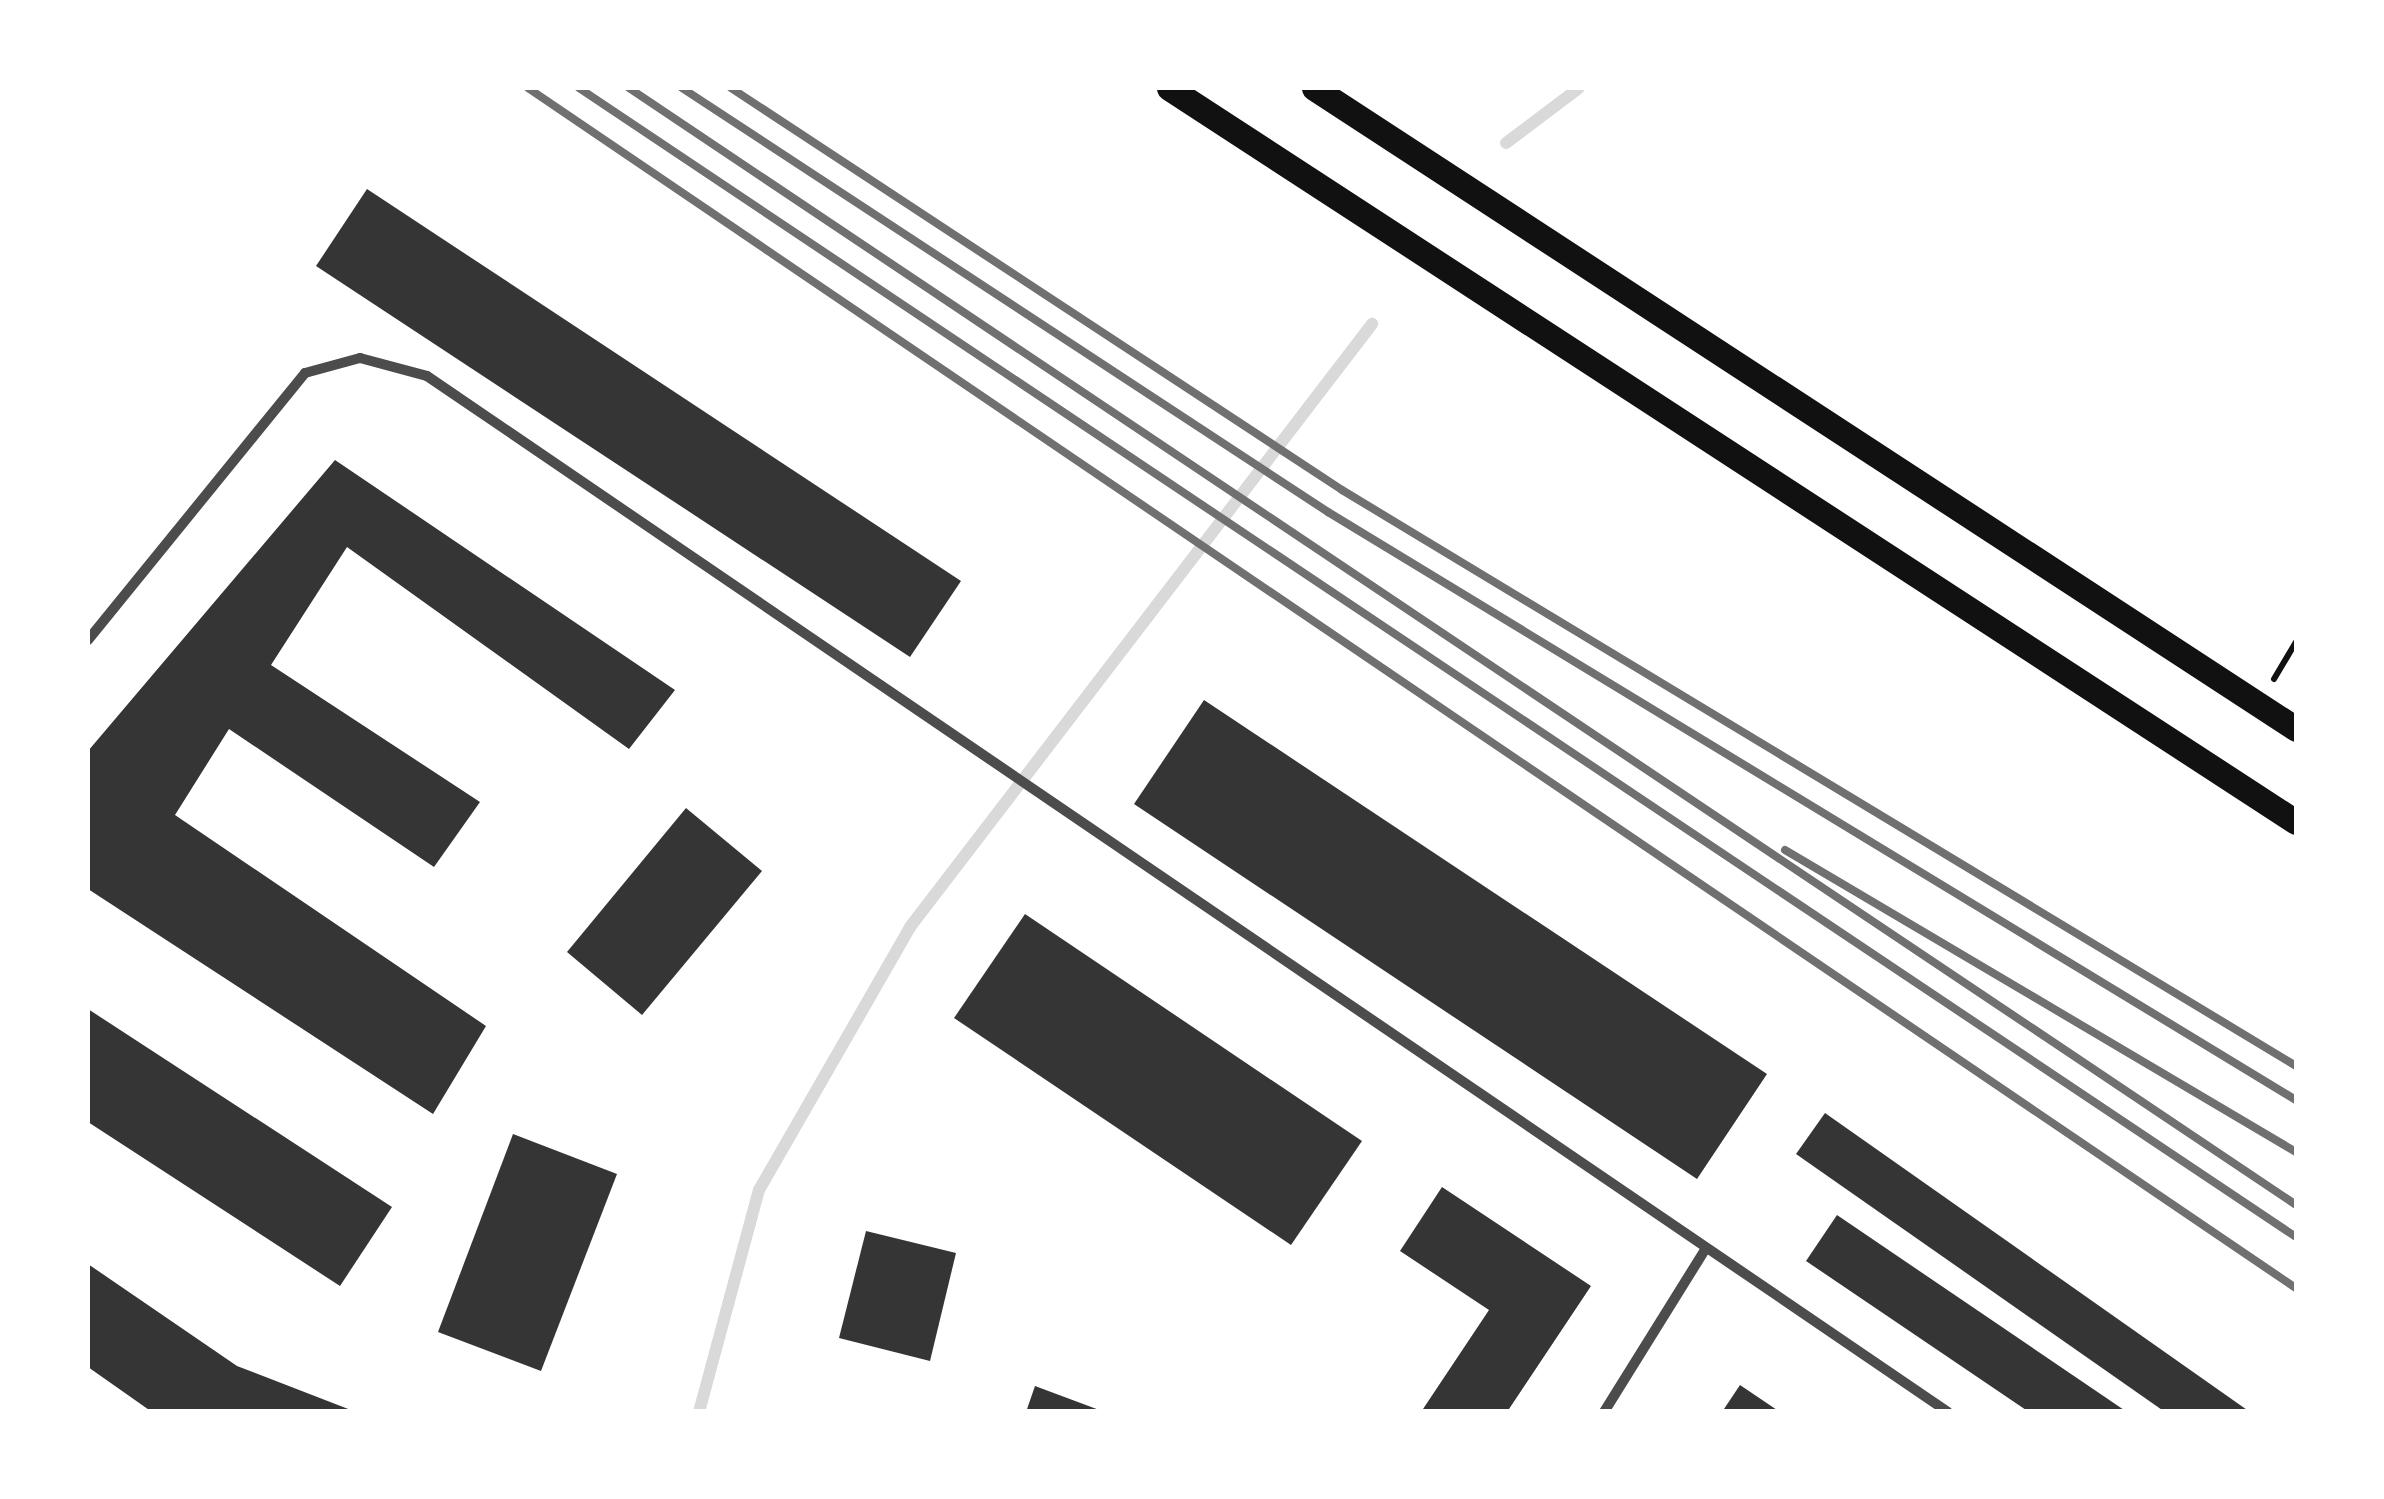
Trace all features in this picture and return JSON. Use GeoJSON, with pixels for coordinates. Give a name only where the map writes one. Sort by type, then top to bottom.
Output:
{"type":"FeatureCollection","features":[{"type":"Feature","properties":{"kind":"main road"},"geometry":{"type":"LineString","coordinates":[[1169,88],[2296,822]]}},
{"type":"Feature","properties":{"kind":"main road"},"geometry":{"type":"LineString","coordinates":[[1314,88],[2296,729]]}},
{"type":"Feature","properties":{"kind":"street"},"geometry":{"type":"LineString","coordinates":[[88,640],[305,374],[360,358],[427,376],[1061,812],[1948,1412]]}},
{"type":"Feature","properties":{"kind":"street"},"geometry":{"type":"LineString","coordinates":[[1604,1412],[1705,1250]]}},
{"type":"Feature","properties":{"kind":"building"},"geometry":{"type":"Polygon","coordinates":[[[367,189],[961,581],[910,657],[316,266],[367,189]]]}},
{"type":"Feature","properties":{"kind":"building"},"geometry":{"type":"Polygon","coordinates":[[[335,460],[675,690],[629,749],[347,547],[271,665],[480,802],[434,867],[229,729],[175,815],[486,1026],[433,1114],[88,889],[88,751],[335,460]]]}},
{"type":"Feature","properties":{"kind":"building"},"geometry":{"type":"Polygon","coordinates":[[[1204,700],[1767,1074],[1697,1179],[1134,804],[1204,700]]]}},
{"type":"Feature","properties":{"kind":"building"},"geometry":{"type":"Polygon","coordinates":[[[686,808],[762,871],[642,1015],[567,952],[686,808]]]}},
{"type":"Feature","properties":{"kind":"building"},"geometry":{"type":"Polygon","coordinates":[[[1025,914],[1362,1141],[1291,1245],[954,1018],[1025,914]]]}},
{"type":"Feature","properties":{"kind":"building"},"geometry":{"type":"Polygon","coordinates":[[[88,1009],[392,1207],[340,1286],[88,1122],[88,1009]]]}},
{"type":"Feature","properties":{"kind":"building"},"geometry":{"type":"Polygon","coordinates":[[[1825,1113],[2250,1412],[2165,1412],[1796,1154],[1825,1113]]]}},
{"type":"Feature","properties":{"kind":"building"},"geometry":{"type":"Polygon","coordinates":[[[513,1134],[617,1174],[541,1371],[438,1332],[513,1134]]]}},
{"type":"Feature","properties":{"kind":"building"},"geometry":{"type":"Polygon","coordinates":[[[1442,1187],[1591,1286],[1507,1412],[1421,1412],[1489,1310],[1400,1251],[1442,1187]]]}},
{"type":"Feature","properties":{"kind":"building"},"geometry":{"type":"Polygon","coordinates":[[[1837,1215],[2127,1412],[2029,1412],[1806,1261],[1837,1215]]]}},
{"type":"Feature","properties":{"kind":"building"},"geometry":{"type":"Polygon","coordinates":[[[866,1231],[956,1253],[930,1361],[839,1338],[866,1231]]]}},
{"type":"Feature","properties":{"kind":"building"},"geometry":{"type":"Polygon","coordinates":[[[88,1264],[237,1366],[356,1412],[152,1412],[88,1367],[88,1264]]]}},
{"type":"Feature","properties":{"kind":"building"},"geometry":{"type":"Polygon","coordinates":[[[1740,1385],[1780,1412],[1722,1412],[1740,1385]]]}},
{"type":"Feature","properties":{"kind":"building"},"geometry":{"type":"Polygon","coordinates":[[[1035,1386],[1102,1411],[1102,1412],[1026,1412],[1035,1386]]]}},
{"type":"Feature","properties":{"kind":"waterway"},"geometry":{"type":"LineString","coordinates":[[1506,143],[1579,88]]}},
{"type":"Feature","properties":{"kind":"waterway"},"geometry":{"type":"LineString","coordinates":[[699,1412],[759,1190],[910,927],[1372,324]]}},
{"type":"Feature","properties":{"kind":"railway"},"geometry":{"type":"LineString","coordinates":[[528,88],[2296,1288]]}},
{"type":"Feature","properties":{"kind":"railway"},"geometry":{"type":"LineString","coordinates":[[579,88],[2296,1237]]}},
{"type":"Feature","properties":{"kind":"railway"},"geometry":{"type":"LineString","coordinates":[[629,88],[2296,1205]]}},
{"type":"Feature","properties":{"kind":"railway"},"geometry":{"type":"LineString","coordinates":[[682,88],[1328,512],[2296,1100]]}},
{"type":"Feature","properties":{"kind":"railway"},"geometry":{"type":"LineString","coordinates":[[731,88],[1342,490],[2296,1066]]}},
{"type":"Feature","properties":{"kind":"railway"},"geometry":{"type":"LineString","coordinates":[[1785,850],[2296,1152]]}}]}
